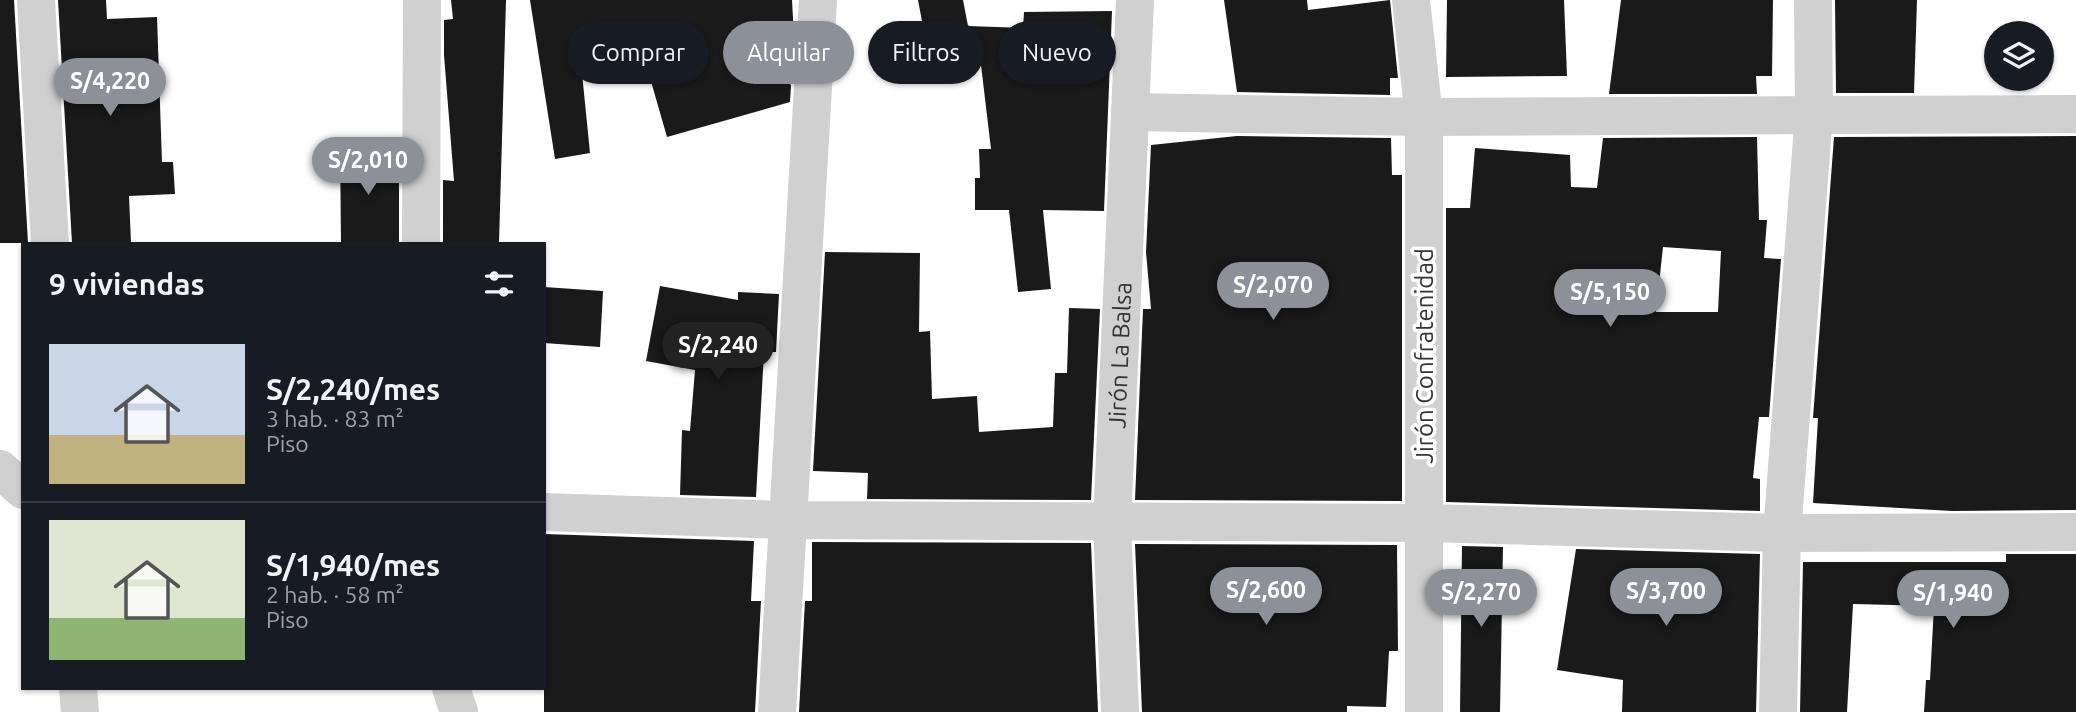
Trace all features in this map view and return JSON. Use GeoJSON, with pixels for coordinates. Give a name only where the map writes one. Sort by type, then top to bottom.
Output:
{"type":"FeatureCollection","features":[{"type":"Feature","properties":{"kind":"street"},"geometry":{"type":"LineString","coordinates":[[36,0],[50,242]]}},
{"type":"Feature","properties":{"kind":"street"},"geometry":{"type":"LineString","coordinates":[[421,242],[422,0]]}},
{"type":"Feature","properties":{"kind":"street"},"geometry":{"type":"LineString","coordinates":[[777,712],[818,0]]}},
{"type":"Feature","properties":{"kind":"street","name":"Jirón La Balsa"},"geometry":{"type":"LineString","coordinates":[[1120,712],[1112,524],[1135,0]]}},
{"type":"Feature","properties":{"kind":"street","name":"Jirón Confratenidad"},"geometry":{"type":"LineString","coordinates":[[1411,0],[1424,117],[1424,712]]}},
{"type":"Feature","properties":{"kind":"street"},"geometry":{"type":"LineString","coordinates":[[1778,712],[1783,533],[1814,113],[1813,0]]}},
{"type":"Feature","properties":{"kind":"street"},"geometry":{"type":"LineString","coordinates":[[1130,112],[1424,117],[1814,113],[2076,114]]}},
{"type":"Feature","properties":{"kind":"street"},"geometry":{"type":"LineString","coordinates":[[0,469],[21,488]]}},
{"type":"Feature","properties":{"kind":"street"},"geometry":{"type":"LineString","coordinates":[[546,513],[788,520],[1112,524],[1425,523],[1783,533],[2076,532]]}},
{"type":"Feature","properties":{"kind":"street"},"geometry":{"type":"LineString","coordinates":[[78,690],[80,712]]}},
{"type":"Feature","properties":{"kind":"street"},"geometry":{"type":"LineString","coordinates":[[452,690],[459,712]]}},
{"type":"Feature","properties":{"kind":"building"},"geometry":{"type":"Polygon","coordinates":[[[0,0],[14,0],[28,242],[0,243],[0,0]]]}},
{"type":"Feature","properties":{"kind":"building"},"geometry":{"type":"Polygon","coordinates":[[[58,0],[106,0],[107,19],[157,17],[162,162],[173,162],[175,194],[129,196],[131,242],[72,242],[58,0]]]}},
{"type":"Feature","properties":{"kind":"building"},"geometry":{"type":"Polygon","coordinates":[[[451,0],[506,0],[499,242],[443,242],[443,180],[454,181],[444,55],[444,20],[453,19],[451,0]]]}},
{"type":"Feature","properties":{"kind":"building"},"geometry":{"type":"Polygon","coordinates":[[[530,0],[792,0],[793,21],[723,21],[723,84],[790,84],[790,102],[667,137],[652,84],[709,84],[709,21],[567,21],[567,84],[583,84],[590,153],[555,159],[530,0]]]}},
{"type":"Feature","properties":{"kind":"building"},"geometry":{"type":"Polygon","coordinates":[[[918,0],[963,0],[967,21],[922,21],[918,0]]]}},
{"type":"Feature","properties":{"kind":"building"},"geometry":{"type":"Polygon","coordinates":[[[1224,0],[1307,0],[1308,10],[1390,0],[1398,78],[1390,78],[1390,95],[1237,92],[1224,0]]]}},
{"type":"Feature","properties":{"kind":"building"},"geometry":{"type":"Polygon","coordinates":[[[1447,0],[1564,0],[1567,76],[1446,77],[1447,0]]]}},
{"type":"Feature","properties":{"kind":"building"},"geometry":{"type":"Polygon","coordinates":[[[1621,0],[1773,0],[1772,76],[1756,76],[1757,94],[1609,94],[1621,0]]]}},
{"type":"Feature","properties":{"kind":"building"},"geometry":{"type":"Polygon","coordinates":[[[1835,0],[1917,0],[1914,93],[1836,93],[1835,0]]]}},
{"type":"Feature","properties":{"kind":"building"},"geometry":{"type":"Polygon","coordinates":[[[1112,11],[1112,21],[1023,21],[1024,12],[1112,11]]]}},
{"type":"Feature","properties":{"kind":"building"},"geometry":{"type":"Polygon","coordinates":[[[984,27],[998,27],[998,84],[1109,84],[1104,211],[1043,210],[1051,289],[1018,292],[1009,210],[975,210],[975,178],[980,178],[979,149],[991,149],[983,84],[984,27]]]}},
{"type":"Feature","properties":{"kind":"building"},"geometry":{"type":"Polygon","coordinates":[[[1237,136],[1391,138],[1392,175],[1402,175],[1402,501],[1135,500],[1143,309],[1151,309],[1146,252],[1151,145],[1237,136]]]}},
{"type":"Feature","properties":{"kind":"building"},"geometry":{"type":"Polygon","coordinates":[[[2076,136],[2076,510],[1952,511],[1813,503],[1818,418],[1813,418],[1834,137],[2076,136]]]}},
{"type":"Feature","properties":{"kind":"building"},"geometry":{"type":"Polygon","coordinates":[[[1757,137],[1759,220],[1767,220],[1764,258],[1781,259],[1769,417],[1759,417],[1753,478],[1760,479],[1760,511],[1446,502],[1446,208],[1470,208],[1475,148],[1570,155],[1571,187],[1597,188],[1603,138],[1757,137]],[[1663,247],[1656,312],[1718,312],[1721,251],[1663,247]]]}},
{"type":"Feature","properties":{"kind":"building"},"geometry":{"type":"Polygon","coordinates":[[[340,146],[385,146],[385,179],[399,179],[399,242],[341,242],[340,146]]]}},
{"type":"Feature","properties":{"kind":"building"},"geometry":{"type":"Polygon","coordinates":[[[825,252],[920,253],[919,332],[930,331],[932,399],[977,396],[979,432],[1053,427],[1055,373],[1067,373],[1069,308],[1100,309],[1091,500],[867,499],[868,473],[813,471],[825,252]]]}},
{"type":"Feature","properties":{"kind":"building"},"geometry":{"type":"Polygon","coordinates":[[[660,286],[738,300],[738,292],[779,294],[776,352],[764,352],[756,497],[680,495],[682,430],[690,431],[695,370],[646,361],[660,286]]]}},
{"type":"Feature","properties":{"kind":"building"},"geometry":{"type":"Polygon","coordinates":[[[546,287],[603,291],[600,347],[546,343],[546,287]]]}},
{"type":"Feature","properties":{"kind":"building"},"geometry":{"type":"Polygon","coordinates":[[[546,534],[754,541],[751,601],[761,601],[755,712],[544,712],[546,534]]]}},
{"type":"Feature","properties":{"kind":"building"},"geometry":{"type":"Polygon","coordinates":[[[812,542],[1091,543],[1098,712],[799,712],[805,601],[812,601],[812,542]]]}},
{"type":"Feature","properties":{"kind":"building"},"geometry":{"type":"Polygon","coordinates":[[[1135,544],[1397,545],[1398,651],[1389,651],[1386,707],[1347,706],[1347,712],[1142,712],[1135,544]]]}},
{"type":"Feature","properties":{"kind":"building"},"geometry":{"type":"Polygon","coordinates":[[[1462,546],[1503,547],[1500,712],[1460,712],[1462,546]]]}},
{"type":"Feature","properties":{"kind":"building"},"geometry":{"type":"Polygon","coordinates":[[[1576,549],[1760,554],[1756,712],[1622,712],[1623,680],[1557,670],[1576,549]]]}},
{"type":"Feature","properties":{"kind":"building"},"geometry":{"type":"Polygon","coordinates":[[[2006,554],[2076,554],[2076,712],[1924,712],[1926,680],[1930,680],[1934,606],[1853,604],[1847,712],[1800,712],[1803,562],[2006,562],[2006,554]]]}}]}
